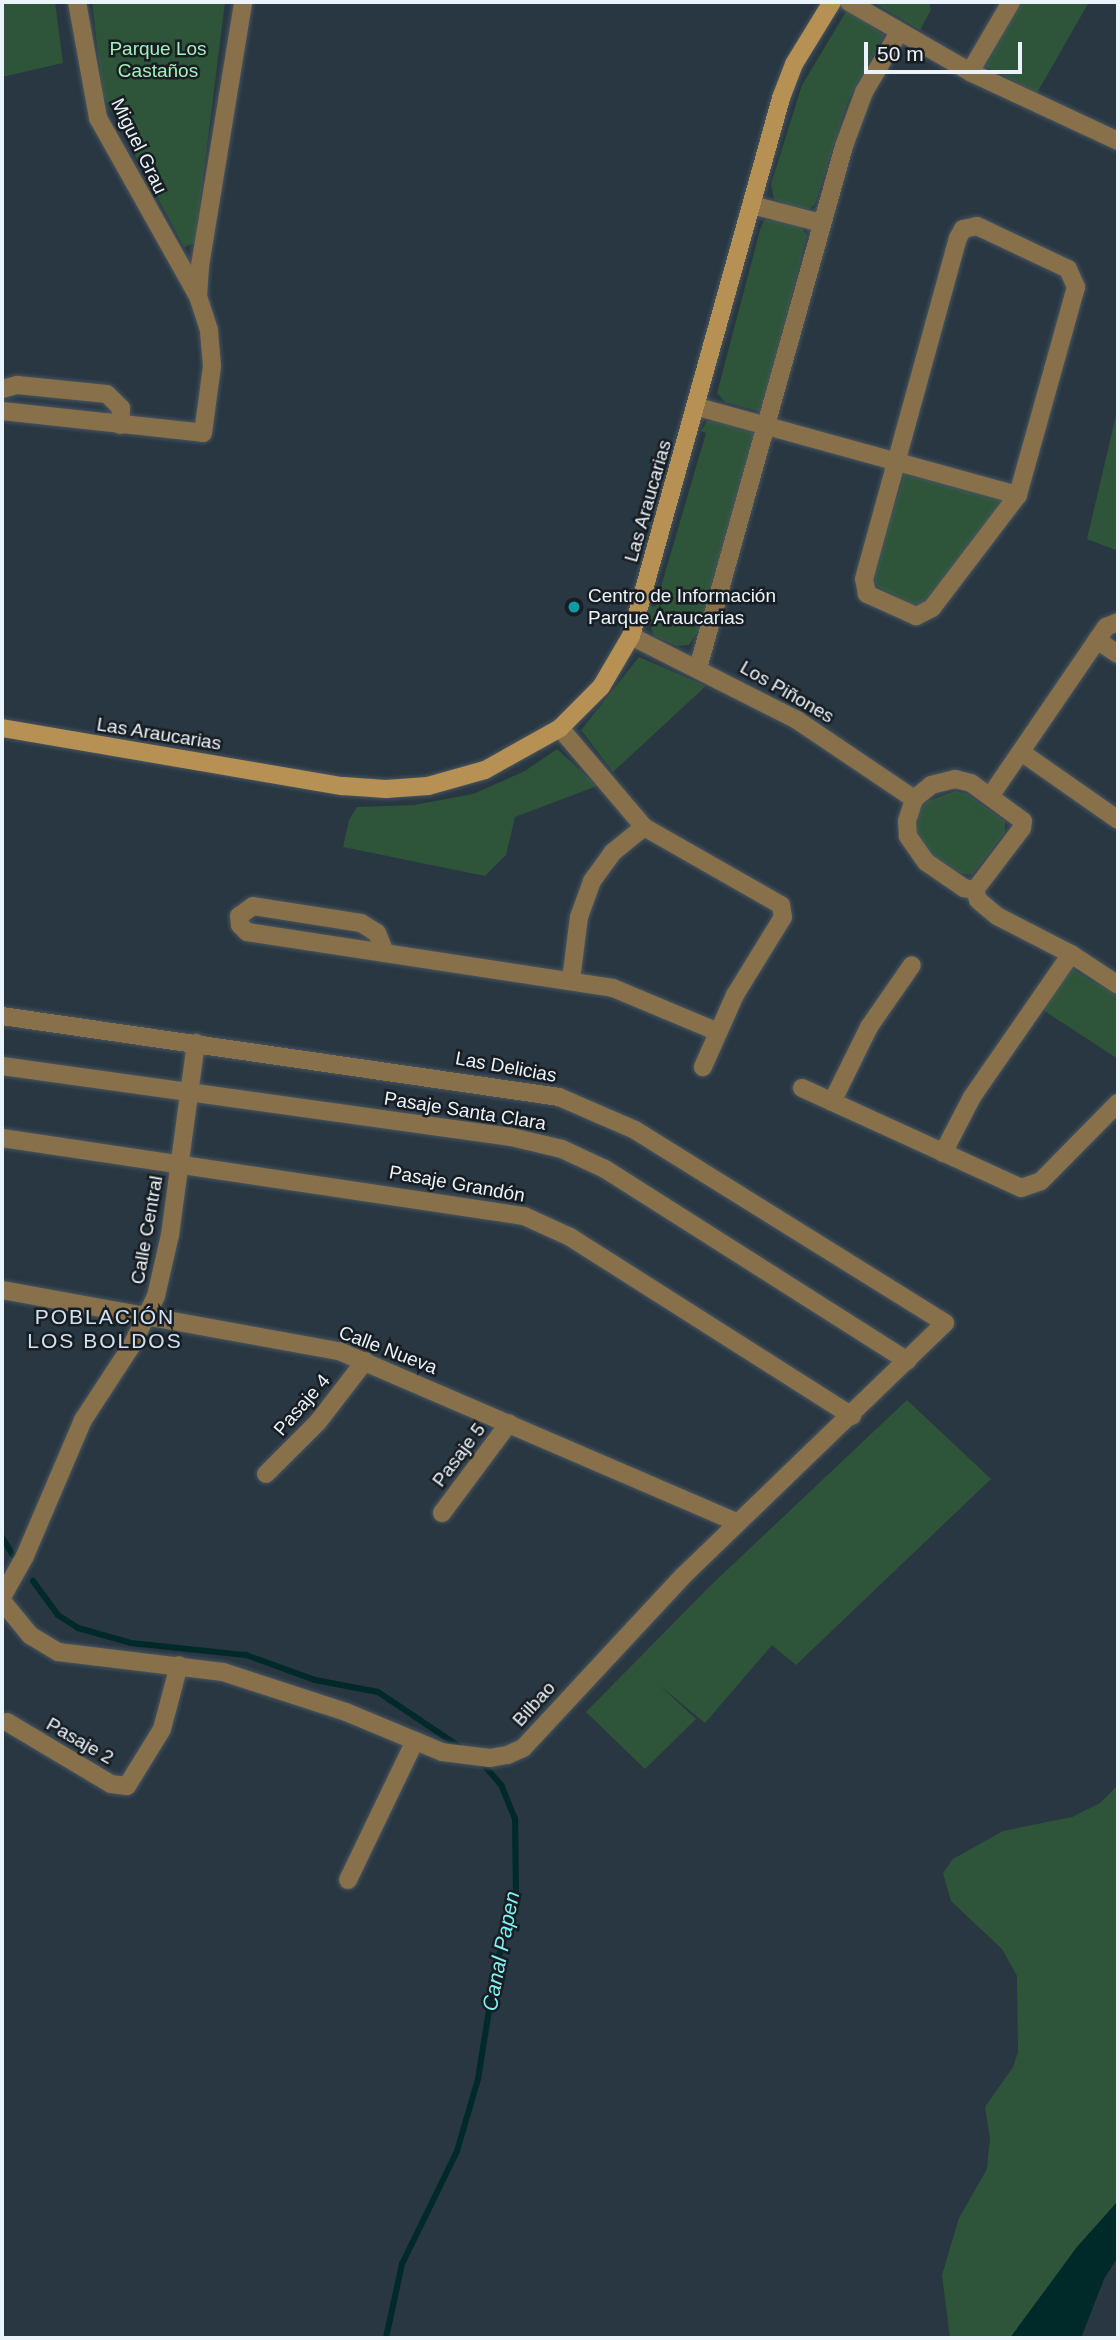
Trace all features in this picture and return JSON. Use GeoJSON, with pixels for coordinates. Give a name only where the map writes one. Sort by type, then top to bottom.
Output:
{"type":"FeatureCollection","features":[{"type":"Feature","properties":{"kind":"street","name":"Miguel Grau"},"geometry":{"type":"LineString","coordinates":[[77,2],[98,118],[198,296],[209,330],[212,366],[203,433],[120,425]]}},
{"type":"Feature","properties":{"kind":"street"},"geometry":{"type":"LineString","coordinates":[[198,296],[243,2]]}},
{"type":"Feature","properties":{"kind":"street","name":"Las Araucarias"},"geometry":{"type":"LineString","coordinates":[[2,729],[343,786],[386,789],[428,786],[485,770],[561,728],[601,687],[631,636],[698,407],[787,79],[832,2]]}},
{"type":"Feature","properties":{"kind":"street"},"geometry":{"type":"LineString","coordinates":[[849,2],[970,72],[1118,141]]}},
{"type":"Feature","properties":{"kind":"street"},"geometry":{"type":"LineString","coordinates":[[970,72],[1011,2]]}},
{"type":"Feature","properties":{"kind":"street"},"geometry":{"type":"LineString","coordinates":[[698,667],[821,223],[858,106],[899,32]]}},
{"type":"Feature","properties":{"kind":"street"},"geometry":{"type":"LineString","coordinates":[[752,205],[821,223]]}},
{"type":"Feature","properties":{"kind":"street"},"geometry":{"type":"LineString","coordinates":[[977,226],[1068,269],[1077,282],[1018,495],[932,608],[922,615],[911,615],[872,597],[863,585],[897,461],[958,238],[963,229],[977,226]]}},
{"type":"Feature","properties":{"kind":"street"},"geometry":{"type":"LineString","coordinates":[[2,389],[17,384],[107,394],[121,408],[120,425],[2,411]]}},
{"type":"Feature","properties":{"kind":"street"},"geometry":{"type":"LineString","coordinates":[[698,407],[1018,495]]}},
{"type":"Feature","properties":{"kind":"street"},"geometry":{"type":"LineString","coordinates":[[991,795],[1097,640],[1109,624],[1118,622]]}},
{"type":"Feature","properties":{"kind":"street","name":"Los Piñones"},"geometry":{"type":"LineString","coordinates":[[631,636],[698,667],[797,720],[914,799]]}},
{"type":"Feature","properties":{"kind":"street"},"geometry":{"type":"LineString","coordinates":[[1097,640],[1118,654]]}},
{"type":"Feature","properties":{"kind":"street"},"geometry":{"type":"LineString","coordinates":[[561,728],[644,827],[777,900],[783,910],[718,1032],[703,1067]]}},
{"type":"Feature","properties":{"kind":"street"},"geometry":{"type":"LineString","coordinates":[[1021,752],[1118,820]]}},
{"type":"Feature","properties":{"kind":"street"},"geometry":{"type":"LineString","coordinates":[[954,779],[991,795],[1021,816],[1023,824],[975,890],[964,888],[914,849],[906,821],[914,799],[931,785],[954,779]]}},
{"type":"Feature","properties":{"kind":"street"},"geometry":{"type":"LineString","coordinates":[[571,980],[579,917],[592,881],[613,852],[644,827]]}},
{"type":"Feature","properties":{"kind":"street"},"geometry":{"type":"LineString","coordinates":[[975,890],[982,906],[997,916],[1071,954],[1118,985]]}},
{"type":"Feature","properties":{"kind":"street"},"geometry":{"type":"LineString","coordinates":[[384,950],[377,933],[361,923],[253,906],[239,916],[240,925],[247,932],[360,951],[384,950],[613,988],[718,1032]]}},
{"type":"Feature","properties":{"kind":"street"},"geometry":{"type":"LineString","coordinates":[[943,1153],[972,1097],[1071,954]]}},
{"type":"Feature","properties":{"kind":"street"},"geometry":{"type":"LineString","coordinates":[[832,1102],[869,1027],[912,965]]}},
{"type":"Feature","properties":{"kind":"street","name":"Las Delicias"},"geometry":{"type":"LineString","coordinates":[[2,1016],[529,1089],[588,1107],[635,1130],[944,1323]]}},
{"type":"Feature","properties":{"kind":"street","name":"Calle Central"},"geometry":{"type":"LineString","coordinates":[[2,1599],[25,1556],[83,1420],[149,1316],[167,1257],[196,1043]]}},
{"type":"Feature","properties":{"kind":"street","name":"Pasaje Santa Clara"},"geometry":{"type":"LineString","coordinates":[[2,1066],[511,1137],[562,1149],[605,1169],[907,1362]]}},
{"type":"Feature","properties":{"kind":"street"},"geometry":{"type":"LineString","coordinates":[[802,1088],[1014,1186],[1028,1187],[1041,1181],[1118,1103]]}},
{"type":"Feature","properties":{"kind":"street","name":"Pasaje Grandón"},"geometry":{"type":"LineString","coordinates":[[2,1138],[479,1206],[544,1223],[852,1416]]}},
{"type":"Feature","properties":{"kind":"street","name":"Calle Nueva"},"geometry":{"type":"LineString","coordinates":[[2,1290],[315,1345],[365,1361],[737,1522]]}},
{"type":"Feature","properties":{"kind":"street","name":"Bilbao"},"geometry":{"type":"LineString","coordinates":[[2,1599],[30,1636],[58,1653],[179,1665],[238,1676],[442,1752],[490,1758],[523,1748],[737,1522],[852,1416],[944,1323]]}},
{"type":"Feature","properties":{"kind":"street","name":"Pasaje 4"},"geometry":{"type":"LineString","coordinates":[[266,1474],[318,1422],[365,1361]]}},
{"type":"Feature","properties":{"kind":"street","name":"Pasaje 5"},"geometry":{"type":"LineString","coordinates":[[442,1513],[509,1423]]}},
{"type":"Feature","properties":{"kind":"street","name":"Pasaje 2"},"geometry":{"type":"LineString","coordinates":[[7,1722],[111,1784],[127,1786],[162,1729],[179,1665]]}},
{"type":"Feature","properties":{"kind":"street"},"geometry":{"type":"LineString","coordinates":[[348,1880],[415,1741]]}},
{"type":"Feature","properties":{"kind":"green space"},"geometry":{"type":"Polygon","coordinates":[[[2,2],[55,2],[63,63],[2,77],[2,2]]]}},
{"type":"Feature","properties":{"kind":"green space","name":"Parque Los Castaños"},"geometry":{"type":"Polygon","coordinates":[[[92,2],[225,2],[195,243],[184,247],[103,95],[92,2]]]}},
{"type":"Feature","properties":{"kind":"green space"},"geometry":{"type":"Polygon","coordinates":[[[873,2],[929,2],[931,10],[920,30],[873,2]]]}},
{"type":"Feature","properties":{"kind":"green space"},"geometry":{"type":"Polygon","coordinates":[[[1021,2],[1089,2],[1037,93],[985,66],[1021,2]]]}},
{"type":"Feature","properties":{"kind":"green space"},"geometry":{"type":"Polygon","coordinates":[[[847,10],[885,35],[848,101],[815,204],[809,209],[792,207],[774,199],[771,184],[802,85],[847,10]]]}},
{"type":"Feature","properties":{"kind":"green space"},"geometry":{"type":"Polygon","coordinates":[[[764,220],[800,226],[807,235],[763,409],[758,411],[725,402],[717,393],[760,230],[764,220]]]}},
{"type":"Feature","properties":{"kind":"green space"},"geometry":{"type":"Polygon","coordinates":[[[1118,407],[1118,551],[1087,539],[1118,407]]]}},
{"type":"Feature","properties":{"kind":"green space"},"geometry":{"type":"Polygon","coordinates":[[[715,420],[750,430],[755,436],[699,630],[689,645],[677,646],[654,636],[646,613],[647,605],[655,607],[706,433],[701,431],[707,421],[715,420]]]}},
{"type":"Feature","properties":{"kind":"green space"},"geometry":{"type":"Polygon","coordinates":[[[904,474],[1008,500],[923,604],[912,605],[876,586],[873,575],[904,474]]]}},
{"type":"Feature","properties":{"kind":"green space"},"geometry":{"type":"Polygon","coordinates":[[[639,657],[706,686],[613,772],[581,730],[639,657]]]}},
{"type":"Feature","properties":{"kind":"green space"},"geometry":{"type":"Polygon","coordinates":[[[557,749],[597,786],[515,817],[506,855],[485,876],[343,847],[349,820],[357,807],[414,805],[473,794],[525,771],[557,749]]]}},
{"type":"Feature","properties":{"kind":"green space"},"geometry":{"type":"Polygon","coordinates":[[[955,791],[968,794],[1005,821],[1005,833],[972,875],[959,873],[931,855],[916,832],[917,816],[925,802],[955,791]]]}},
{"type":"Feature","properties":{"kind":"green space"},"geometry":{"type":"Polygon","coordinates":[[[1071,968],[1118,996],[1118,1059],[1043,1010],[1071,968]]]}},
{"type":"Feature","properties":{"kind":"green space"},"geometry":{"type":"Polygon","coordinates":[[[907,1400],[991,1479],[796,1665],[772,1645],[705,1723],[658,1684],[696,1719],[645,1769],[586,1712],[708,1588],[907,1400]]]}},
{"type":"Feature","properties":{"kind":"green space"},"geometry":{"type":"Polygon","coordinates":[[[1118,1785],[1118,2201],[1077,2247],[1010,2338],[950,2338],[942,2275],[959,2218],[987,2169],[990,2138],[985,2107],[1013,2067],[1018,2052],[1017,1976],[1002,1949],[951,1901],[943,1873],[953,1859],[1003,1831],[1072,1817],[1100,1803],[1118,1785]]]}},
{"type":"Feature","properties":{"kind":"shaded area"},"geometry":{"type":"Polygon","coordinates":[[[1118,2201],[1118,2257],[1104,2279],[1081,2338],[1010,2338],[1077,2247],[1118,2201]]]}},
{"type":"Feature","properties":{"kind":"waterway","name":"Canal Papen"},"geometry":{"type":"LineString","coordinates":[[2,1537],[13,1555]]}},
{"type":"Feature","properties":{"kind":"waterway","name":"Canal Papen"},"geometry":{"type":"LineString","coordinates":[[33,1581],[58,1615],[78,1628],[131,1643],[246,1655],[315,1680],[378,1692],[463,1749]]}},
{"type":"Feature","properties":{"kind":"waterway","name":"Canal Papen"},"geometry":{"type":"LineString","coordinates":[[386,2338],[402,2264],[457,2151],[478,2079],[496,1966],[516,1896],[515,1819],[502,1786],[480,1761]]}},
{"type":"Feature","properties":{"kind":"place","name":"Centro de Información Parque Araucarias"},"geometry":{"type":"Point","coordinates":[574,607]}},
{"type":"Feature","properties":{"kind":"district","name":"POBLACIÓN LOS BOLDOS"},"geometry":{"type":"Point","coordinates":[105,1329]}}]}
